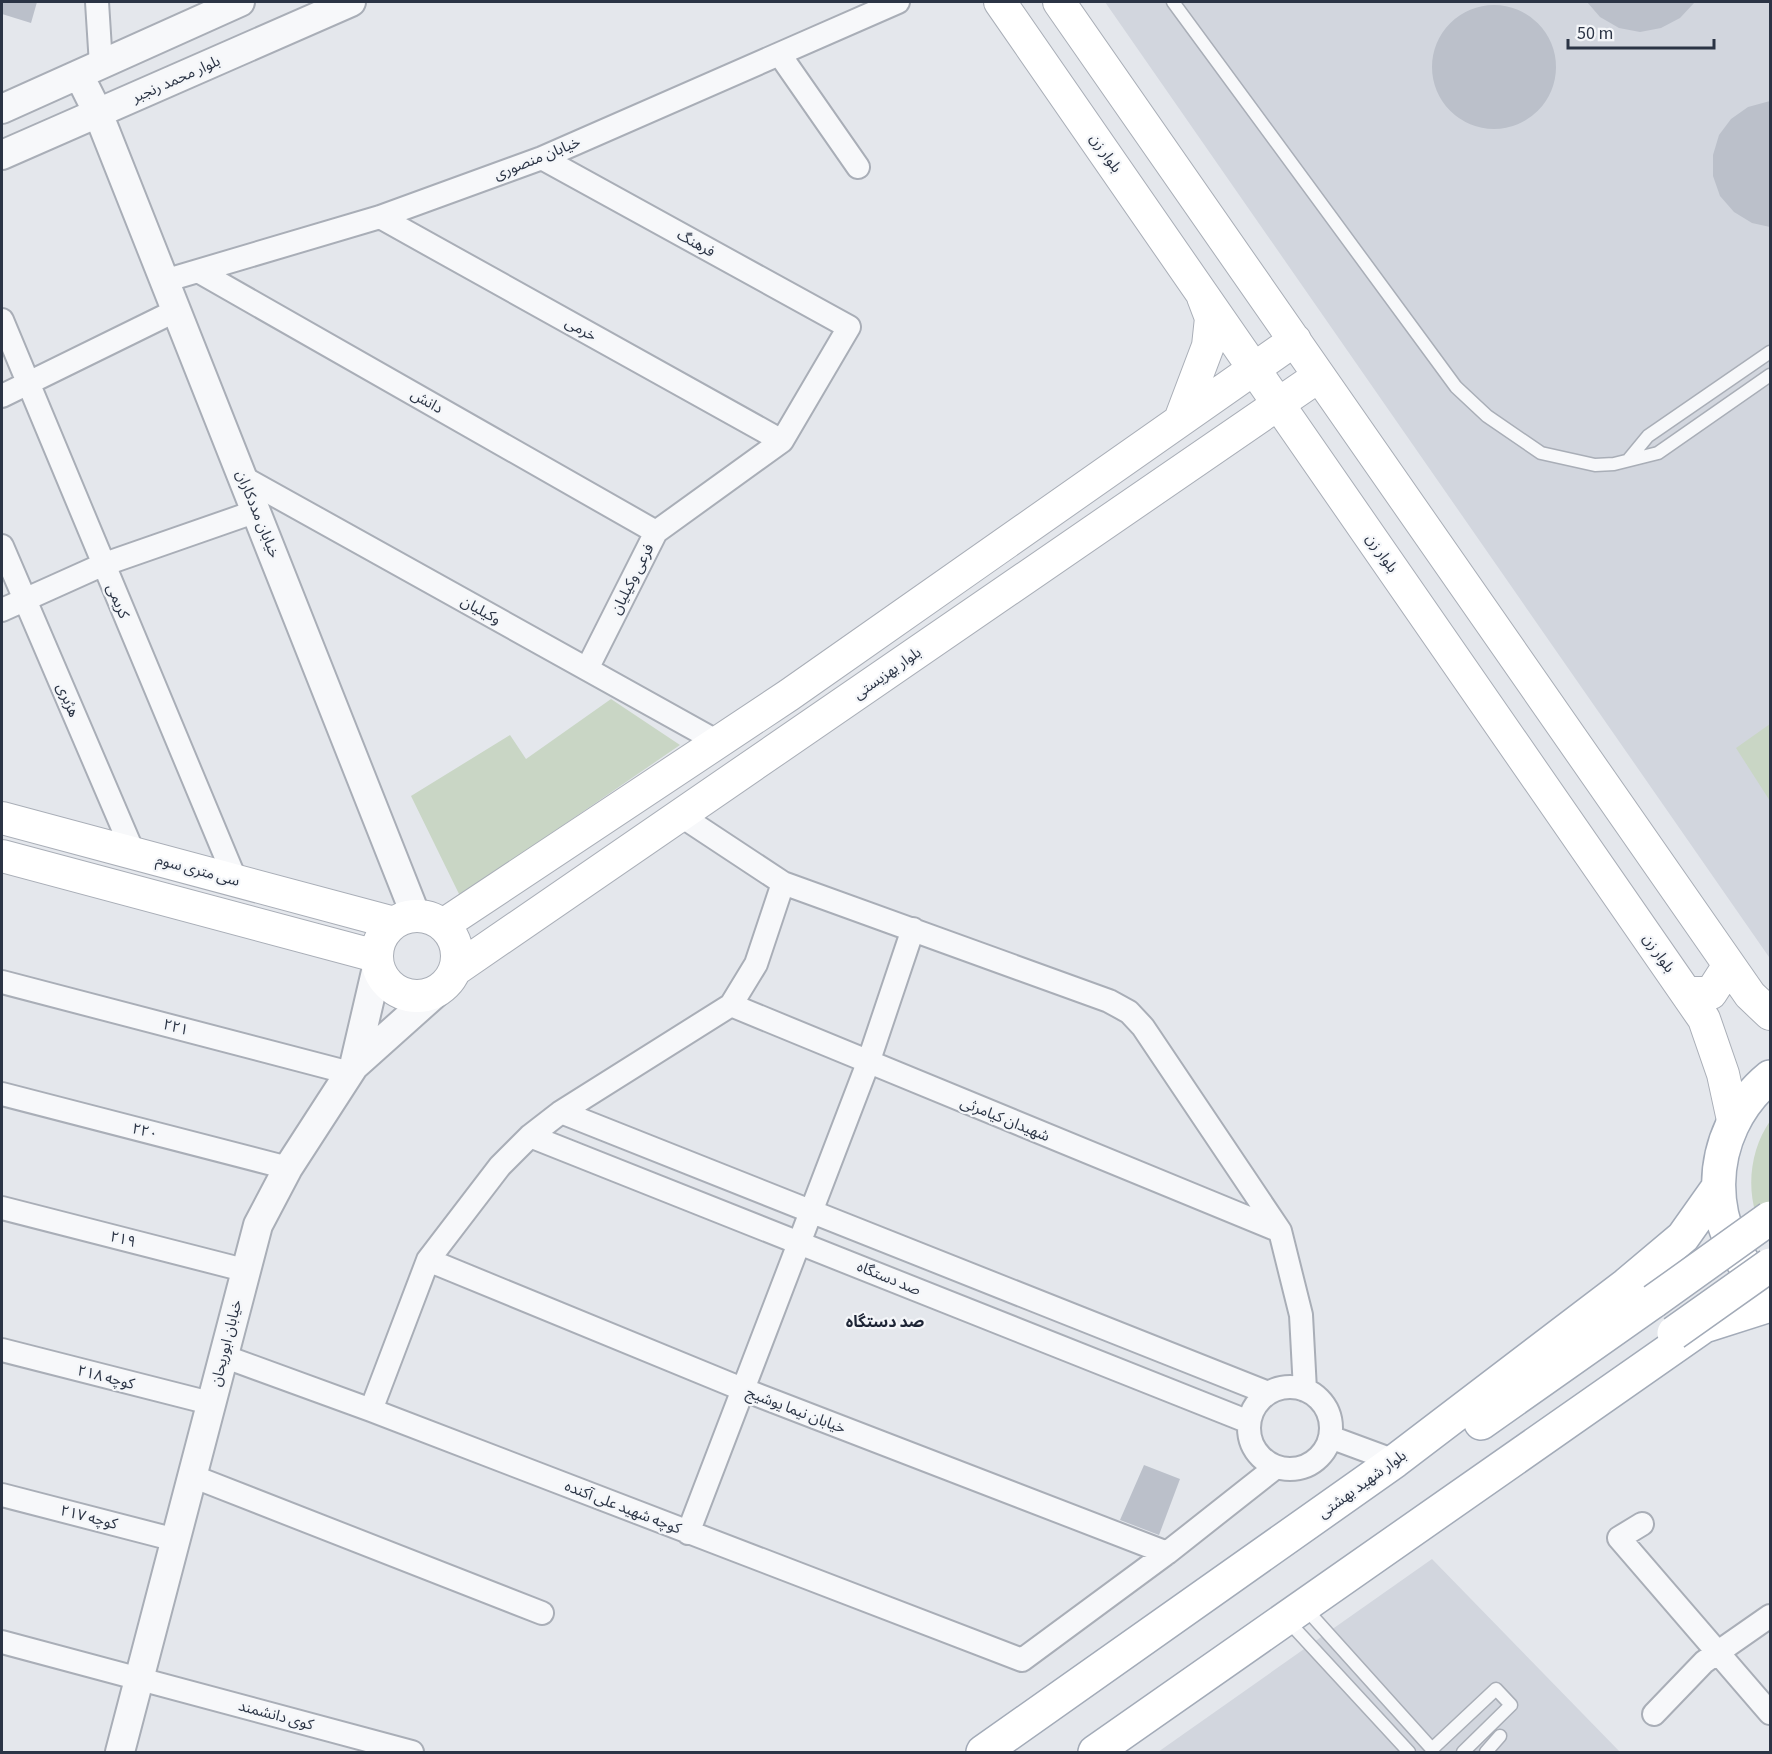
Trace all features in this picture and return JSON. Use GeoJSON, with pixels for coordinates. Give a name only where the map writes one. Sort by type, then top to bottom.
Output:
{"type":"FeatureCollection","features":[{"type":"Feature","properties":{"kind":"main road","name":"بلوار زن"},"geometry":{"type":"LineString","coordinates":[[1000,2],[1255,367],[1704,1019],[1723,1074],[1733,1120]]}},
{"type":"Feature","properties":{"kind":"main road"},"geometry":{"type":"LineString","coordinates":[[1059,2],[1750,995],[1770,1014]]}},
{"type":"Feature","properties":{"kind":"main road"},"geometry":{"type":"LineString","coordinates":[[1180,420],[1208,346],[1211,318],[1201,290]]}},
{"type":"Feature","properties":{"kind":"main road"},"geometry":{"type":"LineString","coordinates":[[418,921],[456,945],[447,980],[428,996],[403,994],[384,980],[377,960],[381,937],[418,921],[718,742],[789,695],[1295,340]]}},
{"type":"Feature","properties":{"kind":"main road","name":"بلوار بهزیستی"},"geometry":{"type":"LineString","coordinates":[[447,980],[680,815],[1319,376]]}},
{"type":"Feature","properties":{"kind":"main road"},"geometry":{"type":"LineString","coordinates":[[789,695],[808,728]]}},
{"type":"Feature","properties":{"kind":"main road","name":"سی متری سوم"},"geometry":{"type":"LineString","coordinates":[[3,816],[134,854],[236,880],[418,921]]}},
{"type":"Feature","properties":{"kind":"main road"},"geometry":{"type":"LineString","coordinates":[[2,856],[377,960]]}},
{"type":"Feature","properties":{"kind":"main road"},"geometry":{"type":"LineString","coordinates":[[1686,993],[1711,993],[1729,965]]}},
{"type":"Feature","properties":{"kind":"main road"},"geometry":{"type":"LineString","coordinates":[[1770,1077],[1745,1102],[1733,1120],[1724,1142],[1717,1189],[1723,1223],[1737,1253],[1757,1280],[1770,1290]]}},
{"type":"Feature","properties":{"kind":"main road","name":"بلوار شهید بهشتی"},"geometry":{"type":"LineString","coordinates":[[983,1752],[1395,1461],[1647,1268],[1683,1237],[1717,1189]]}},
{"type":"Feature","properties":{"kind":"main road"},"geometry":{"type":"LineString","coordinates":[[1151,1635],[1195,1624],[1770,1218]]}},
{"type":"Feature","properties":{"kind":"main road"},"geometry":{"type":"LineString","coordinates":[[1095,1752],[1295,1613],[1689,1330],[1770,1265]]}},
{"type":"Feature","properties":{"kind":"main road"},"geometry":{"type":"LineString","coordinates":[[1647,1268],[1684,1268],[1701,1277],[1707,1290],[1689,1330]]}},
{"type":"Feature","properties":{"kind":"main road"},"geometry":{"type":"LineString","coordinates":[[1188,1687],[1215,1654],[1689,1330],[1770,1305]]}},
{"type":"Feature","properties":{"kind":"street"},"geometry":{"type":"LineString","coordinates":[[90,70],[97,2]]}},
{"type":"Feature","properties":{"kind":"street"},"geometry":{"type":"LineString","coordinates":[[2,109],[240,2]]}},
{"type":"Feature","properties":{"kind":"street","name":"بلوار محمد رنجبر"},"geometry":{"type":"LineString","coordinates":[[2,155],[351,2]]}},
{"type":"Feature","properties":{"kind":"street","name":"خیابان منصوری"},"geometry":{"type":"LineString","coordinates":[[164,281],[380,217],[542,158],[898,2]]}},
{"type":"Feature","properties":{"kind":"street"},"geometry":{"type":"LineString","coordinates":[[780,55],[858,167]]}},
{"type":"Feature","properties":{"kind":"street","name":"خیابان مددکاران"},"geometry":{"type":"LineString","coordinates":[[90,70],[98,113],[418,921]]}},
{"type":"Feature","properties":{"kind":"street","name":"فرهنگ"},"geometry":{"type":"LineString","coordinates":[[542,158],[849,327],[782,441]]}},
{"type":"Feature","properties":{"kind":"street","name":"خرمی"},"geometry":{"type":"LineString","coordinates":[[380,217],[782,441]]}},
{"type":"Feature","properties":{"kind":"street","name":"دانش"},"geometry":{"type":"LineString","coordinates":[[198,271],[656,532]]}},
{"type":"Feature","properties":{"kind":"street"},"geometry":{"type":"LineString","coordinates":[[2,396],[175,311]]}},
{"type":"Feature","properties":{"kind":"street","name":"کریمی"},"geometry":{"type":"LineString","coordinates":[[2,320],[102,565],[236,880]]}},
{"type":"Feature","properties":{"kind":"street","name":"فرعی وکیلیان"},"geometry":{"type":"LineString","coordinates":[[587,669],[656,532],[782,441]]}},
{"type":"Feature","properties":{"kind":"street","name":"وکیلیان"},"geometry":{"type":"LineString","coordinates":[[244,478],[718,742]]}},
{"type":"Feature","properties":{"kind":"street"},"geometry":{"type":"LineString","coordinates":[[2,610],[102,565],[257,511]]}},
{"type":"Feature","properties":{"kind":"street","name":"هژبری"},"geometry":{"type":"LineString","coordinates":[[2,546],[134,854]]}},
{"type":"Feature","properties":{"kind":"street"},"geometry":{"type":"LineString","coordinates":[[680,815],[783,883],[1108,1001],[1129,1012],[1143,1027],[1280,1231],[1301,1315],[1305,1390]]}},
{"type":"Feature","properties":{"kind":"street"},"geometry":{"type":"LineString","coordinates":[[371,1410],[428,1260],[500,1166],[530,1136],[561,1112],[731,1005],[756,964],[783,883]]}},
{"type":"Feature","properties":{"kind":"street"},"geometry":{"type":"LineString","coordinates":[[688,1533],[868,1063],[913,929]]}},
{"type":"Feature","properties":{"kind":"street"},"geometry":{"type":"LineString","coordinates":[[352,1069],[377,960]]}},
{"type":"Feature","properties":{"kind":"street","name":"خیابان ابوریحان"},"geometry":{"type":"LineString","coordinates":[[120,1752],[244,1270],[258,1225],[288,1168],[352,1069],[447,980]]}},
{"type":"Feature","properties":{"kind":"street","name":"۲۲۱"},"geometry":{"type":"LineString","coordinates":[[2,981],[352,1069]]}},
{"type":"Feature","properties":{"kind":"street","name":"شهیدان کیامرثی"},"geometry":{"type":"LineString","coordinates":[[731,1005],[1280,1231]]}},
{"type":"Feature","properties":{"kind":"street","name":"۲۲۰"},"geometry":{"type":"LineString","coordinates":[[2,1094],[288,1168]]}},
{"type":"Feature","properties":{"kind":"street"},"geometry":{"type":"LineString","coordinates":[[561,1112],[1268,1393]]}},
{"type":"Feature","properties":{"kind":"street","name":"صد دستگاه"},"geometry":{"type":"LineString","coordinates":[[530,1136],[1248,1422]]}},
{"type":"Feature","properties":{"kind":"street","name":"۲۱۹"},"geometry":{"type":"LineString","coordinates":[[2,1208],[244,1270]]}},
{"type":"Feature","properties":{"kind":"street","name":"خیابان نیما یوشیج"},"geometry":{"type":"LineString","coordinates":[[428,1260],[742,1389],[1167,1553]]}},
{"type":"Feature","properties":{"kind":"street","name":"کوچه ۲۱۸"},"geometry":{"type":"LineString","coordinates":[[2,1350],[210,1403]]}},
{"type":"Feature","properties":{"kind":"street","name":"کوچه شهید علی آکنده"},"geometry":{"type":"LineString","coordinates":[[223,1356],[371,1410],[1022,1660],[1167,1553]]}},
{"type":"Feature","properties":{"kind":"street"},"geometry":{"type":"LineString","coordinates":[[1293,1386],[1305,1390],[1318,1397],[1327,1409],[1331,1423],[1330,1437],[1323,1453],[1310,1465],[1293,1469],[1276,1467],[1263,1460],[1254,1449],[1249,1436],[1248,1422],[1258,1400],[1268,1393],[1293,1386]]}},
{"type":"Feature","properties":{"kind":"street"},"geometry":{"type":"LineString","coordinates":[[1330,1437],[1395,1461]]}},
{"type":"Feature","properties":{"kind":"street"},"geometry":{"type":"LineString","coordinates":[[1167,1553],[1276,1467]]}},
{"type":"Feature","properties":{"kind":"street"},"geometry":{"type":"LineString","coordinates":[[192,1476],[542,1613]]}},
{"type":"Feature","properties":{"kind":"street","name":"کوچه ۲۱۷"},"geometry":{"type":"LineString","coordinates":[[2,1495],[176,1540]]}},
{"type":"Feature","properties":{"kind":"street"},"geometry":{"type":"LineString","coordinates":[[1642,1524],[1619,1538],[1770,1713]]}},
{"type":"Feature","properties":{"kind":"street"},"geometry":{"type":"LineString","coordinates":[[1654,1714],[1704,1662],[1770,1616]]}},
{"type":"Feature","properties":{"kind":"street","name":"کوی دانشمند"},"geometry":{"type":"LineString","coordinates":[[2,1642],[412,1752]]}},
{"type":"Feature","properties":{"kind":"lane"},"geometry":{"type":"LineString","coordinates":[[1173,2],[1456,387],[1502,427],[1541,453],[1595,465],[1614,464],[1658,453],[1770,375]]}},
{"type":"Feature","properties":{"kind":"lane"},"geometry":{"type":"LineString","coordinates":[[1629,459],[1648,436],[1770,352]]}},
{"type":"Feature","properties":{"kind":"lane"},"geometry":{"type":"LineString","coordinates":[[1295,1613],[1409,1752]]}},
{"type":"Feature","properties":{"kind":"lane"},"geometry":{"type":"LineString","coordinates":[[1295,1613],[1432,1749],[1496,1689],[1511,1705],[1463,1752]]}},
{"type":"Feature","properties":{"kind":"lane"},"geometry":{"type":"LineString","coordinates":[[1486,1752],[1500,1736]]}},
{"type":"Feature","properties":{"kind":"shaded area"},"geometry":{"type":"Polygon","coordinates":[[[1105,2],[1770,2],[1770,957],[1769,957],[1105,2]]]}},
{"type":"Feature","properties":{"kind":"shaded area"},"geometry":{"type":"Polygon","coordinates":[[[1432,1559],[1620,1752],[1158,1752],[1432,1559]]]}},
{"type":"Feature","properties":{"kind":"green space"},"geometry":{"type":"Polygon","coordinates":[[[611,699],[680,745],[460,896],[411,796],[510,735],[526,759],[611,699]]]}},
{"type":"Feature","properties":{"kind":"green space"},"geometry":{"type":"Polygon","coordinates":[[[1770,724],[1770,801],[1736,748],[1770,724]]]}},
{"type":"Feature","properties":{"kind":"green space"},"geometry":{"type":"Polygon","coordinates":[[[1770,1121],[1770,1242],[1756,1213],[1751,1182],[1756,1150],[1770,1121]]]}},
{"type":"Feature","properties":{"kind":"building"},"geometry":{"type":"Polygon","coordinates":[[[2,2],[37,2],[31,23],[2,14],[2,2]]]}},
{"type":"Feature","properties":{"kind":"building"},"geometry":{"type":"Polygon","coordinates":[[[1587,2],[1695,2],[1680,18],[1661,28],[1640,32],[1619,28],[1600,17],[1587,2]]]}},
{"type":"Feature","properties":{"kind":"building"},"geometry":{"type":"Polygon","coordinates":[[[1494,5],[1518,9],[1538,23],[1552,43],[1556,67],[1552,91],[1538,111],[1518,125],[1494,129],[1470,125],[1450,111],[1436,91],[1432,67],[1436,43],[1450,23],[1470,9],[1494,5]]]}},
{"type":"Feature","properties":{"kind":"building"},"geometry":{"type":"Polygon","coordinates":[[[1770,101],[1770,227],[1752,223],[1734,212],[1720,196],[1713,176],[1713,155],[1719,135],[1731,119],[1748,107],[1770,101]]]}},
{"type":"Feature","properties":{"kind":"building"},"geometry":{"type":"Polygon","coordinates":[[[1144,1465],[1180,1479],[1159,1535],[1120,1520],[1144,1465]]]}},
{"type":"Feature","properties":{"kind":"district","name":"صد دستگاه"},"geometry":{"type":"Point","coordinates":[885,1321]}}]}
